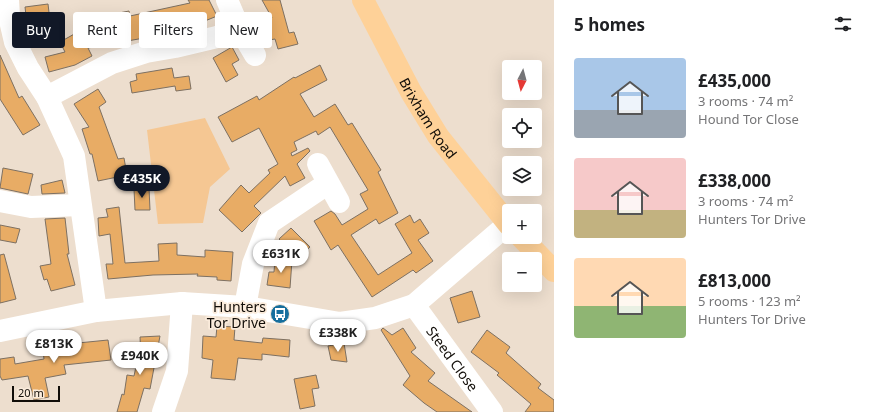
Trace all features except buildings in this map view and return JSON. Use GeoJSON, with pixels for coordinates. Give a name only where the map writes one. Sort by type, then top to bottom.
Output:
{"type":"FeatureCollection","features":[{"type":"Feature","properties":{"kind":"main road","name":"Brixham Road"},"geometry":{"type":"LineString","coordinates":[[363,0],[411,92],[438,136],[502,216]]}},
{"type":"Feature","properties":{"kind":"main road","name":"Brixham Road"},"geometry":{"type":"LineString","coordinates":[[527,244],[554,271]]}},
{"type":"Feature","properties":{"kind":"street"},"geometry":{"type":"LineString","coordinates":[[8,0],[9,16],[15,42],[28,68],[47,97],[74,156],[96,310]]}},
{"type":"Feature","properties":{"kind":"street"},"geometry":{"type":"LineString","coordinates":[[227,0],[232,12]]}},
{"type":"Feature","properties":{"kind":"street"},"geometry":{"type":"LineString","coordinates":[[47,97],[112,63],[146,52],[215,37]]}},
{"type":"Feature","properties":{"kind":"street"},"geometry":{"type":"LineString","coordinates":[[251,48],[255,55]]}},
{"type":"Feature","properties":{"kind":"street"},"geometry":{"type":"LineString","coordinates":[[245,307],[252,264],[269,223],[322,174],[339,202]]}},
{"type":"Feature","properties":{"kind":"street"},"geometry":{"type":"LineString","coordinates":[[0,201],[31,207],[80,205]]}},
{"type":"Feature","properties":{"kind":"street"},"geometry":{"type":"LineString","coordinates":[[0,331],[96,310],[182,303],[245,307],[340,324],[374,318],[414,305],[502,237]]}},
{"type":"Feature","properties":{"kind":"street"},"geometry":{"type":"LineString","coordinates":[[163,412],[177,371],[182,303]]}},
{"type":"Feature","properties":{"kind":"street","name":"Steed Close"},"geometry":{"type":"LineString","coordinates":[[414,305],[492,412]]}},
{"type":"Feature","properties":{"kind":"shaded area"},"geometry":{"type":"Polygon","coordinates":[[[205,118],[230,169],[210,187],[203,223],[158,224],[147,130],[205,118]]]}},
{"type":"Feature","properties":{"kind":"place","name":"Hunters Tor Drive"},"geometry":{"type":"Point","coordinates":[280,314]}}]}
